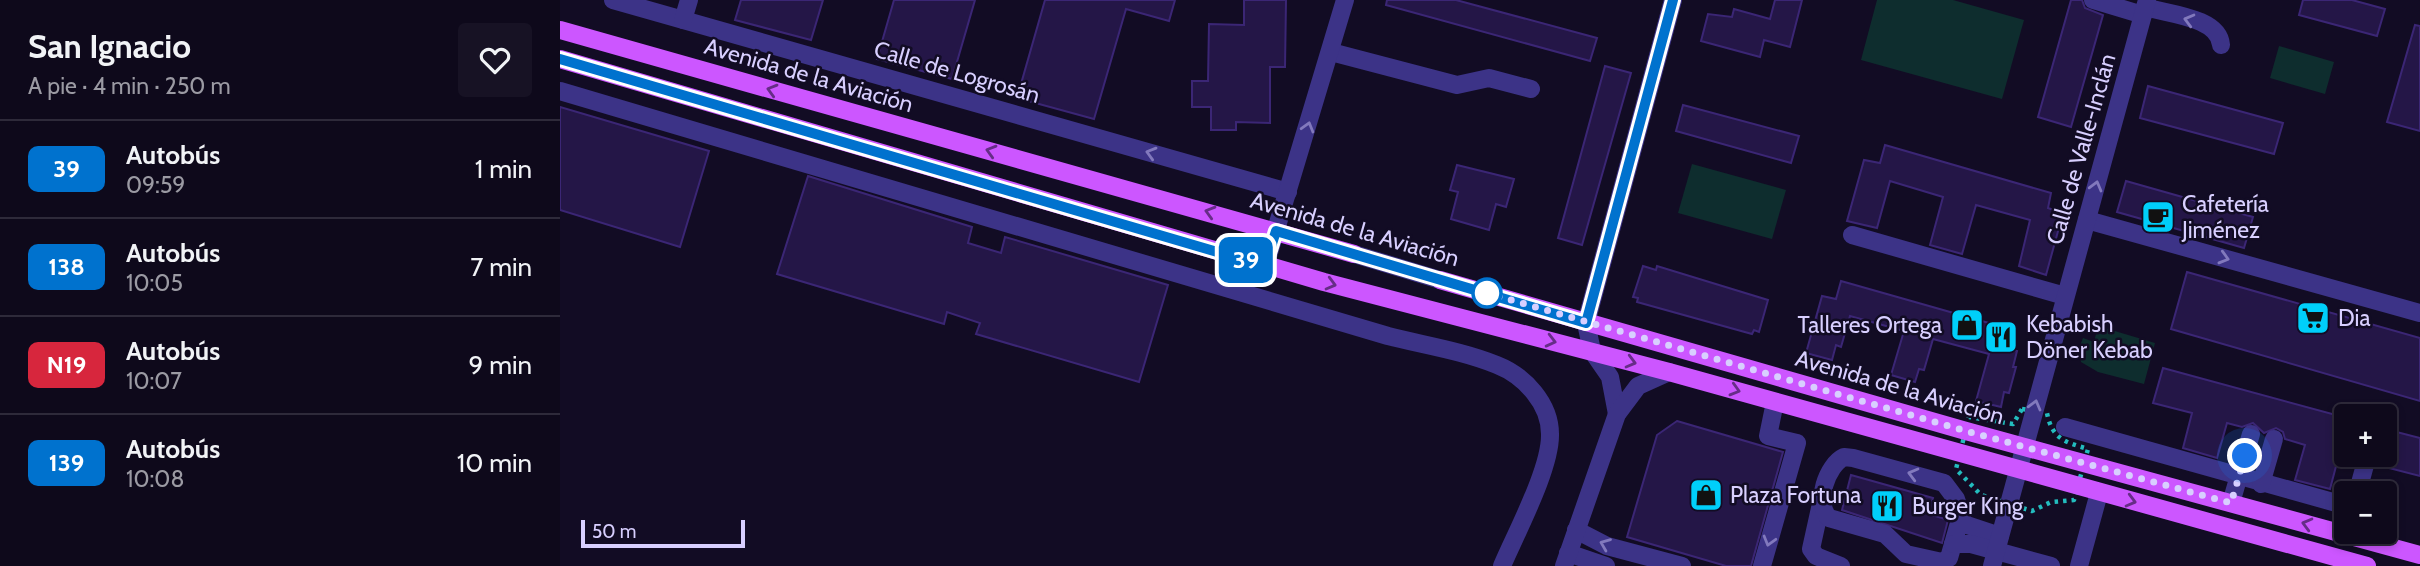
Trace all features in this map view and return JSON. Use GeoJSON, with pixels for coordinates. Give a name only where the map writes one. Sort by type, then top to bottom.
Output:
{"type":"FeatureCollection","features":[{"type":"Feature","properties":{"kind":"main road","name":"Avenida de la Aviación"},"geometry":{"type":"LineString","coordinates":[[560,30],[1354,254]]}},
{"type":"Feature","properties":{"kind":"main road"},"geometry":{"type":"LineString","coordinates":[[560,59],[1265,266],[1669,372],[2328,560],[2367,566]]}},
{"type":"Feature","properties":{"kind":"main road","name":"Avenida de la Aviación"},"geometry":{"type":"LineString","coordinates":[[1440,279],[2024,447],[2420,555]]}},
{"type":"Feature","properties":{"kind":"street","name":"Calle de Logrosán"},"geometry":{"type":"LineString","coordinates":[[613,0],[1287,192]]}},
{"type":"Feature","properties":{"kind":"street"},"geometry":{"type":"LineString","coordinates":[[683,20],[689,0]]}},
{"type":"Feature","properties":{"kind":"street"},"geometry":{"type":"LineString","coordinates":[[1265,266],[1345,0]]}},
{"type":"Feature","properties":{"kind":"street"},"geometry":{"type":"LineString","coordinates":[[1616,414],[1610,377],[1592,351],[1586,323],[1673,0]]}},
{"type":"Feature","properties":{"kind":"street"},"geometry":{"type":"LineString","coordinates":[[2093,0],[2145,7],[2210,25],[2219,34],[2221,45]]}},
{"type":"Feature","properties":{"kind":"street","name":"Calle de Valle-Inclán"},"geometry":{"type":"LineString","coordinates":[[1996,551],[2145,7]]}},
{"type":"Feature","properties":{"kind":"street"},"geometry":{"type":"LineString","coordinates":[[1331,52],[1457,85],[1489,78],[1531,89]]}},
{"type":"Feature","properties":{"kind":"street"},"geometry":{"type":"LineString","coordinates":[[560,92],[1388,336],[1499,365],[1535,391],[1546,415],[1550,435],[1540,477],[1502,566]]}},
{"type":"Feature","properties":{"kind":"street"},"geometry":{"type":"LineString","coordinates":[[2087,220],[2420,313]]}},
{"type":"Feature","properties":{"kind":"street"},"geometry":{"type":"LineString","coordinates":[[1852,235],[2065,296]]}},
{"type":"Feature","properties":{"kind":"street","name":"Avenida de la Aviación"},"geometry":{"type":"LineString","coordinates":[[1354,254],[1440,279]]}},
{"type":"Feature","properties":{"kind":"street"},"geometry":{"type":"LineString","coordinates":[[1606,566],[1566,560],[1616,414],[1638,386],[1669,372]]}},
{"type":"Feature","properties":{"kind":"street"},"geometry":{"type":"LineString","coordinates":[[1762,566],[1797,443],[1768,436],[1775,402]]}},
{"type":"Feature","properties":{"kind":"street"},"geometry":{"type":"LineString","coordinates":[[2065,427],[2334,503]]}},
{"type":"Feature","properties":{"kind":"street"},"geometry":{"type":"LineString","coordinates":[[2231,503],[2251,435]]}},
{"type":"Feature","properties":{"kind":"street"},"geometry":{"type":"LineString","coordinates":[[2261,484],[2274,439]]}},
{"type":"Feature","properties":{"kind":"street"},"geometry":{"type":"LineString","coordinates":[[1842,566],[1816,556],[1811,549],[1832,467],[1844,457],[1944,483],[1953,492],[1961,516],[1970,528],[1996,551]]}},
{"type":"Feature","properties":{"kind":"street"},"geometry":{"type":"LineString","coordinates":[[2079,566],[2099,493]]}},
{"type":"Feature","properties":{"kind":"street"},"geometry":{"type":"LineString","coordinates":[[1822,499],[1824,514],[1829,518],[1885,534],[1906,554],[1942,562],[1963,542],[2051,566]]}},
{"type":"Feature","properties":{"kind":"street"},"geometry":{"type":"LineString","coordinates":[[1950,556],[1961,516]]}},
{"type":"Feature","properties":{"kind":"street"},"geometry":{"type":"LineString","coordinates":[[1576,530],[1606,546],[1682,566]]}},
{"type":"Feature","properties":{"kind":"green space"},"geometry":{"type":"Polygon","coordinates":[[[1877,0],[1953,0],[2024,20],[2002,99],[1861,60],[1877,0]]]}},
{"type":"Feature","properties":{"kind":"green space"},"geometry":{"type":"Polygon","coordinates":[[[2279,46],[2334,62],[2325,94],[2270,78],[2279,46]]]}},
{"type":"Feature","properties":{"kind":"green space"},"geometry":{"type":"Polygon","coordinates":[[[1692,164],[1786,190],[1772,239],[1678,213],[1692,164]]]}},
{"type":"Feature","properties":{"kind":"green space"},"geometry":{"type":"Polygon","coordinates":[[[2098,326],[2155,343],[2144,384],[2098,372],[2081,362],[2079,348],[2083,338],[2094,342],[2098,326]]]}},
{"type":"Feature","properties":{"kind":"building"},"geometry":{"type":"Polygon","coordinates":[[[741,0],[823,0],[811,40],[735,20],[741,0]]]}},
{"type":"Feature","properties":{"kind":"building"},"geometry":{"type":"Polygon","coordinates":[[[894,0],[975,0],[952,79],[877,59],[894,0]]]}},
{"type":"Feature","properties":{"kind":"building"},"geometry":{"type":"Polygon","coordinates":[[[1045,0],[1175,0],[1169,21],[1126,9],[1094,119],[1017,98],[1045,0]]]}},
{"type":"Feature","properties":{"kind":"building"},"geometry":{"type":"Polygon","coordinates":[[[1244,0],[1286,0],[1285,67],[1270,67],[1270,123],[1236,122],[1236,130],[1211,130],[1211,107],[1192,107],[1192,81],[1208,81],[1209,24],[1244,25],[1244,0]]]}},
{"type":"Feature","properties":{"kind":"building"},"geometry":{"type":"Polygon","coordinates":[[[1387,0],[1456,0],[1597,38],[1590,61],[1386,5],[1387,0]]]}},
{"type":"Feature","properties":{"kind":"building"},"geometry":{"type":"Polygon","coordinates":[[[1775,0],[1802,0],[1790,47],[1764,40],[1760,57],[1701,41],[1708,14],[1732,17],[1734,9],[1770,19],[1775,0]]]}},
{"type":"Feature","properties":{"kind":"building"},"geometry":{"type":"Polygon","coordinates":[[[2071,0],[2082,0],[2085,8],[2103,15],[2071,127],[2038,117],[2071,0]]]}},
{"type":"Feature","properties":{"kind":"building"},"geometry":{"type":"Polygon","coordinates":[[[2303,0],[2352,0],[2385,9],[2377,36],[2299,15],[2303,0]]]}},
{"type":"Feature","properties":{"kind":"building"},"geometry":{"type":"Polygon","coordinates":[[[2415,25],[2420,26],[2420,131],[2387,122],[2415,25]]]}},
{"type":"Feature","properties":{"kind":"building"},"geometry":{"type":"Polygon","coordinates":[[[1605,66],[1631,73],[1582,245],[1558,238],[1605,66]]]}},
{"type":"Feature","properties":{"kind":"building"},"geometry":{"type":"Polygon","coordinates":[[[2148,86],[2283,123],[2274,154],[2140,118],[2148,86]]]}},
{"type":"Feature","properties":{"kind":"building"},"geometry":{"type":"Polygon","coordinates":[[[1683,105],[1799,136],[1791,163],[1676,131],[1683,105]]]}},
{"type":"Feature","properties":{"kind":"building"},"geometry":{"type":"Polygon","coordinates":[[[560,107],[709,151],[680,247],[560,210],[560,107]]]}},
{"type":"Feature","properties":{"kind":"building"},"geometry":{"type":"Polygon","coordinates":[[[1885,145],[2051,193],[2048,208],[2063,213],[2046,275],[2019,266],[2030,220],[1976,205],[1962,254],[1930,245],[1943,197],[1890,181],[1877,228],[1847,221],[1864,160],[1880,163],[1885,145]]]}},
{"type":"Feature","properties":{"kind":"building"},"geometry":{"type":"Polygon","coordinates":[[[1457,165],[1514,179],[1506,207],[1496,204],[1489,230],[1451,219],[1458,192],[1450,190],[1457,165]]]}},
{"type":"Feature","properties":{"kind":"building"},"geometry":{"type":"Polygon","coordinates":[[[808,176],[972,227],[968,243],[1001,253],[1005,237],[1168,285],[1139,382],[976,334],[980,323],[947,312],[944,324],[777,274],[808,176]]]}},
{"type":"Feature","properties":{"kind":"building"},"geometry":{"type":"Polygon","coordinates":[[[2126,181],[2253,217],[2244,248],[2117,212],[2126,181]]]}},
{"type":"Feature","properties":{"kind":"building"},"geometry":{"type":"Polygon","coordinates":[[[1643,266],[1656,270],[1657,266],[1768,300],[1759,332],[1754,330],[1752,334],[1637,302],[1638,298],[1633,297],[1643,266]]]}},
{"type":"Feature","properties":{"kind":"building"},"geometry":{"type":"Polygon","coordinates":[[[2187,272],[2420,338],[2420,401],[2171,329],[2187,272]]]}},
{"type":"Feature","properties":{"kind":"building"},"geometry":{"type":"Polygon","coordinates":[[[1841,281],[2010,329],[2005,348],[2017,351],[2013,367],[2016,367],[2009,393],[2004,392],[2001,407],[1976,401],[1989,354],[1933,339],[1924,370],[1919,369],[1915,382],[1891,375],[1904,331],[1850,316],[1841,347],[1836,345],[1832,360],[1806,353],[1822,296],[1836,299],[1841,281]]]}},
{"type":"Feature","properties":{"kind":"building"},"geometry":{"type":"Polygon","coordinates":[[[2163,368],[2334,414],[2336,467],[2330,489],[2295,480],[2305,445],[2285,439],[2283,432],[2276,428],[2264,433],[2253,423],[2242,427],[2227,423],[2217,458],[2183,448],[2192,413],[2153,403],[2163,368]]]}},
{"type":"Feature","properties":{"kind":"building","name":"Plaza Fortuna"},"geometry":{"type":"Polygon","coordinates":[[[1677,421],[1783,452],[1751,566],[1726,566],[1627,537],[1657,435],[1677,421]]]}},
{"type":"Feature","properties":{"kind":"building"},"geometry":{"type":"Polygon","coordinates":[[[2397,432],[2420,438],[2420,476],[2385,467],[2397,467],[2397,432]]]}},
{"type":"Feature","properties":{"kind":"building","name":"Burger King"},"geometry":{"type":"Polygon","coordinates":[[[1851,475],[1933,498],[1929,514],[1948,520],[1942,543],[1842,510],[1851,475]]]}},
{"type":"Feature","properties":{"kind":"bus line","name":"39"},"geometry":{"type":"LineString","coordinates":[[560,59],[1265,266],[1276,231],[1586,323],[1673,0]]}},
{"type":"Feature","properties":{"kind":"place","name":"Cafetería Jiménez"},"geometry":{"type":"Point","coordinates":[2158,217]}},
{"type":"Feature","properties":{"kind":"place","name":"Dia"},"geometry":{"type":"Point","coordinates":[2313,318]}},
{"type":"Feature","properties":{"kind":"place","name":"Talleres Ortega"},"geometry":{"type":"Point","coordinates":[1967,325]}},
{"type":"Feature","properties":{"kind":"place","name":"Kebabish Döner Kebab"},"geometry":{"type":"Point","coordinates":[2001,337]}},
{"type":"Feature","properties":{"kind":"place","name":"Plaza Fortuna"},"geometry":{"type":"Point","coordinates":[1706,495]}},
{"type":"Feature","properties":{"kind":"place","name":"Burger King"},"geometry":{"type":"Point","coordinates":[1887,506]}},
{"type":"Feature","properties":{"kind":"route"},"geometry":{"type":"LineString","coordinates":[[1487,293],[1640,339],[2231,503],[2245,456]]}}]}
